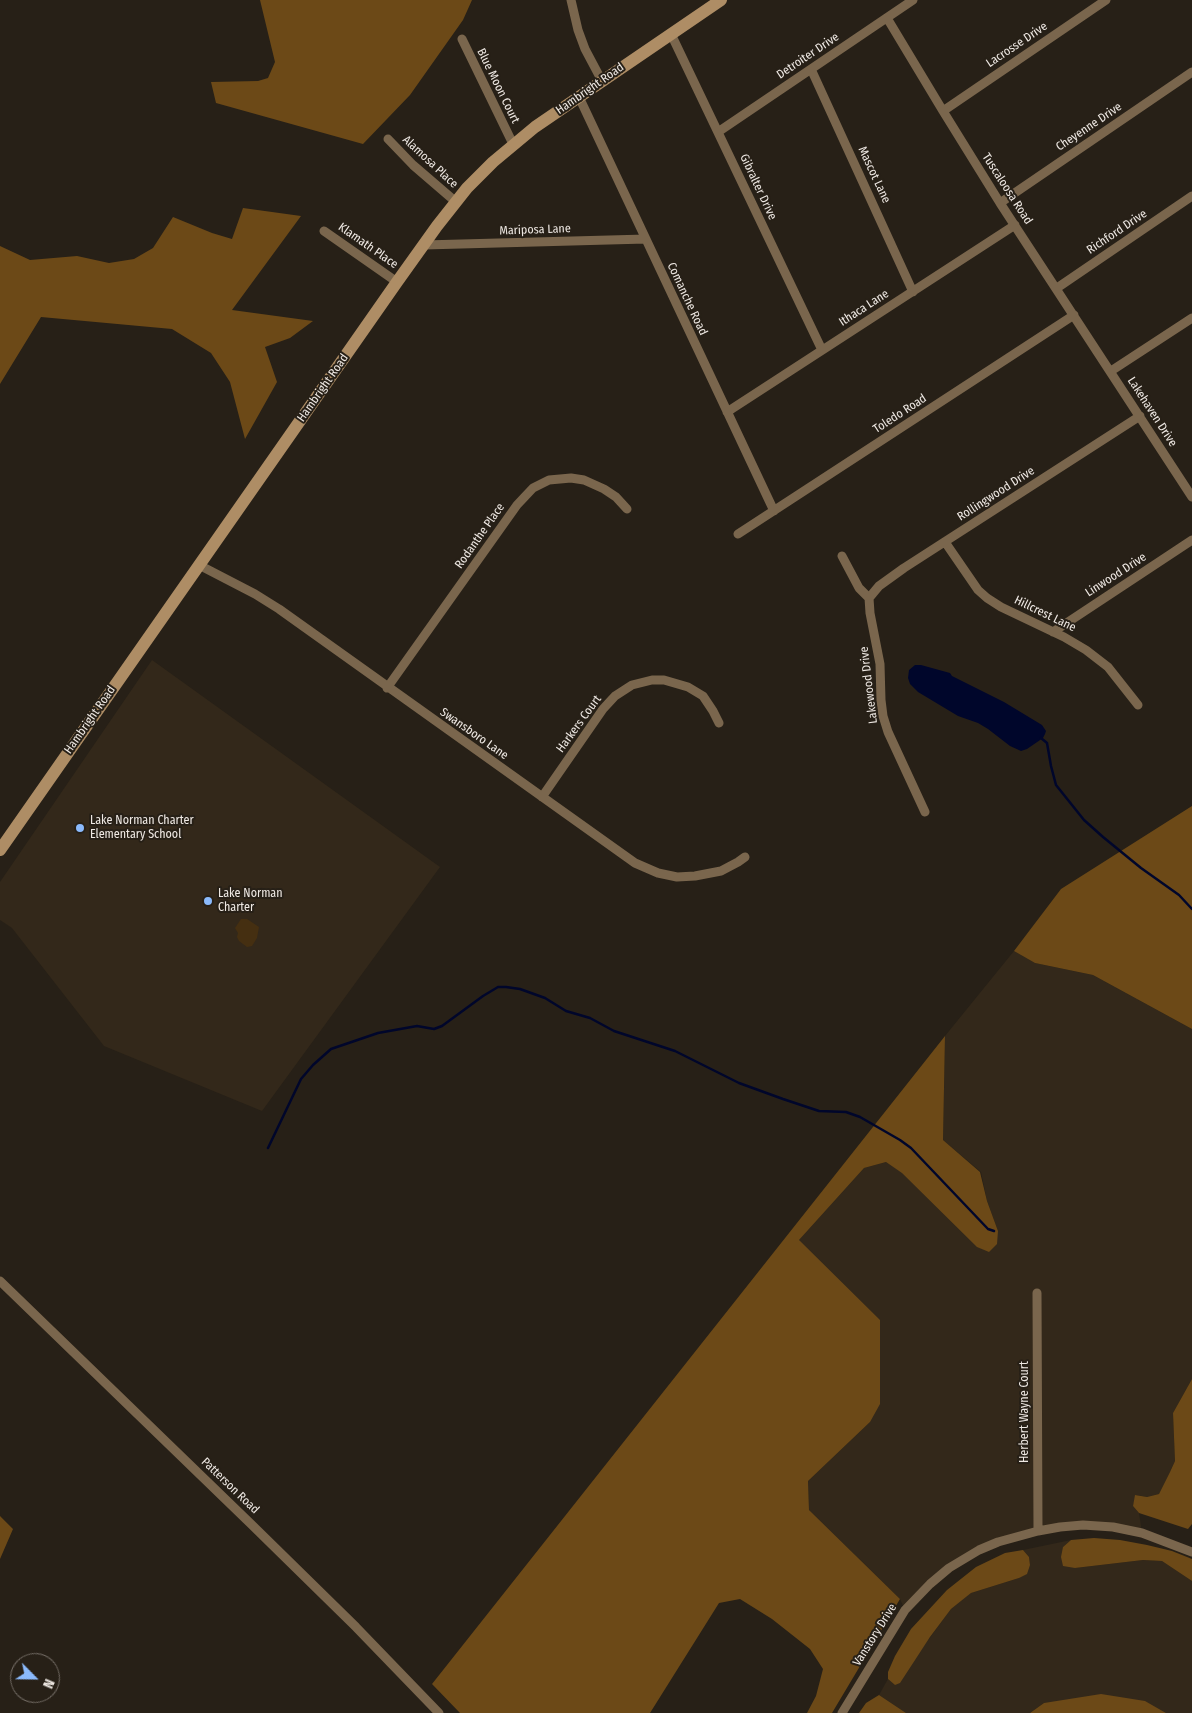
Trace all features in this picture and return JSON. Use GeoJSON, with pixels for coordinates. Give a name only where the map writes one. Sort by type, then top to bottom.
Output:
{"type":"FeatureCollection","features":[{"type":"Feature","properties":{"kind":"main road","name":"Hambright Road"},"geometry":{"type":"LineString","coordinates":[[0,850],[397,282],[456,202],[479,175],[513,144],[602,80],[721,0]]}},
{"type":"Feature","properties":{"kind":"street"},"geometry":{"type":"LineString","coordinates":[[571,0],[578,30],[585,49],[602,80]]}},
{"type":"Feature","properties":{"kind":"street","name":"Detroiter Drive"},"geometry":{"type":"LineString","coordinates":[[718,132],[913,0]]}},
{"type":"Feature","properties":{"kind":"street","name":"Lacrosse Drive"},"geometry":{"type":"LineString","coordinates":[[943,111],[1106,0]]}},
{"type":"Feature","properties":{"kind":"street","name":"Tuscaloosa Road"},"geometry":{"type":"LineString","coordinates":[[887,18],[1000,203],[1111,371]]}},
{"type":"Feature","properties":{"kind":"street","name":"Gibralter Drive"},"geometry":{"type":"LineString","coordinates":[[671,34],[822,350]]}},
{"type":"Feature","properties":{"kind":"street","name":"Blue Moon Court"},"geometry":{"type":"LineString","coordinates":[[462,39],[513,144]]}},
{"type":"Feature","properties":{"kind":"street","name":"Mascot Lane"},"geometry":{"type":"LineString","coordinates":[[810,69],[913,292]]}},
{"type":"Feature","properties":{"kind":"street","name":"Cheyenne Drive"},"geometry":{"type":"LineString","coordinates":[[1000,203],[1192,72]]}},
{"type":"Feature","properties":{"kind":"street","name":"Comanche Road"},"geometry":{"type":"LineString","coordinates":[[579,97],[774,511]]}},
{"type":"Feature","properties":{"kind":"street","name":"Alamosa Place"},"geometry":{"type":"LineString","coordinates":[[388,139],[413,165],[456,202]]}},
{"type":"Feature","properties":{"kind":"street","name":"Richford Drive"},"geometry":{"type":"LineString","coordinates":[[1057,288],[1192,196]]}},
{"type":"Feature","properties":{"kind":"street","name":"Ithaca Lane"},"geometry":{"type":"LineString","coordinates":[[726,412],[1015,225]]}},
{"type":"Feature","properties":{"kind":"street","name":"Klamath Place"},"geometry":{"type":"LineString","coordinates":[[324,231],[397,282]]}},
{"type":"Feature","properties":{"kind":"street","name":"Mariposa Lane"},"geometry":{"type":"LineString","coordinates":[[424,245],[646,239]]}},
{"type":"Feature","properties":{"kind":"street","name":"Toledo Road"},"geometry":{"type":"LineString","coordinates":[[738,534],[1074,315]]}},
{"type":"Feature","properties":{"kind":"street","name":"Lakehaven Drive"},"geometry":{"type":"LineString","coordinates":[[1192,318],[1111,371],[1192,497]]}},
{"type":"Feature","properties":{"kind":"street","name":"Rollingwood Drive"},"geometry":{"type":"LineString","coordinates":[[869,598],[879,586],[1140,416]]}},
{"type":"Feature","properties":{"kind":"street","name":"Rodanthe Place"},"geometry":{"type":"LineString","coordinates":[[387,688],[517,505],[533,488],[549,480],[571,478],[584,480],[616,497],[627,509]]}},
{"type":"Feature","properties":{"kind":"street","name":"Linwood Drive"},"geometry":{"type":"LineString","coordinates":[[1053,632],[1192,540]]}},
{"type":"Feature","properties":{"kind":"street","name":"Hillcrest Lane"},"geometry":{"type":"LineString","coordinates":[[945,542],[978,590],[987,598],[1001,607],[1072,641],[1108,667],[1138,704]]}},
{"type":"Feature","properties":{"kind":"street"},"geometry":{"type":"LineString","coordinates":[[842,556],[858,588],[869,598]]}},
{"type":"Feature","properties":{"kind":"street","name":"Swansboro Lane"},"geometry":{"type":"LineString","coordinates":[[199,565],[255,594],[279,609],[387,688],[635,863],[658,873],[683,877],[709,874],[729,868],[745,857]]}},
{"type":"Feature","properties":{"kind":"street","name":"Lakewood Drive"},"geometry":{"type":"LineString","coordinates":[[869,598],[880,664],[881,700],[888,732],[925,812]]}},
{"type":"Feature","properties":{"kind":"street","name":"Harkers Court"},"geometry":{"type":"LineString","coordinates":[[542,797],[603,709],[615,696],[632,685],[652,680],[664,680],[688,687],[703,696],[719,723]]}},
{"type":"Feature","properties":{"kind":"street","name":"Patterson Road"},"geometry":{"type":"LineString","coordinates":[[0,1281],[356,1626],[439,1713]]}},
{"type":"Feature","properties":{"kind":"street","name":"Herbert Wayne Court"},"geometry":{"type":"LineString","coordinates":[[1037,1293],[1038,1531]]}},
{"type":"Feature","properties":{"kind":"street","name":"Vanstory Drive"},"geometry":{"type":"LineString","coordinates":[[842,1713],[905,1610],[930,1584],[949,1568],[979,1550],[1005,1540],[1038,1531],[1083,1525],[1113,1527],[1152,1535],[1192,1552]]}},
{"type":"Feature","properties":{"kind":"shaded area"},"geometry":{"type":"Polygon","coordinates":[[[260,0],[472,0],[463,20],[410,95],[363,144],[216,103],[211,82],[258,81],[268,78],[275,62],[260,0]]]}},
{"type":"Feature","properties":{"kind":"shaded area"},"geometry":{"type":"Polygon","coordinates":[[[243,208],[301,216],[232,310],[313,321],[290,338],[265,347],[277,382],[245,439],[230,382],[211,353],[172,329],[41,317],[0,384],[0,246],[30,260],[77,256],[109,263],[134,259],[153,248],[173,217],[232,239],[243,208]]]}},
{"type":"Feature","properties":{"kind":"shaded area","name":"Lake Norman Charter"},"geometry":{"type":"Polygon","coordinates":[[[152,660],[440,867],[262,1111],[104,1046],[12,928],[0,920],[0,882],[152,660]]]}},
{"type":"Feature","properties":{"kind":"shaded area"},"geometry":{"type":"Polygon","coordinates":[[[1192,806],[1192,1029],[1093,975],[1035,963],[1014,951],[1061,889],[1192,806]]]}},
{"type":"Feature","properties":{"kind":"shaded area"},"geometry":{"type":"Polygon","coordinates":[[[241,919],[247,919],[259,927],[257,938],[252,946],[247,947],[237,937],[238,933],[235,928],[241,919]]]}},
{"type":"Feature","properties":{"kind":"shaded area"},"geometry":{"type":"Polygon","coordinates":[[[1014,951],[1035,963],[1093,975],[1192,1029],[1192,1379],[1173,1413],[1175,1461],[1170,1472],[1159,1494],[1147,1497],[1136,1495],[1133,1506],[1139,1513],[1142,1533],[1113,1527],[1038,1531],[965,1558],[905,1610],[900,1599],[809,1510],[808,1481],[870,1422],[799,1240],[864,1168],[886,1162],[998,1231],[987,1201],[981,1172],[943,1140],[945,1036],[1014,951]]]}},
{"type":"Feature","properties":{"kind":"shaded area"},"geometry":{"type":"Polygon","coordinates":[[[945,1036],[943,1140],[980,1172],[987,1201],[998,1231],[997,1244],[989,1252],[977,1247],[902,1173],[886,1162],[864,1168],[799,1240],[880,1320],[880,1404],[870,1422],[808,1481],[809,1510],[900,1599],[832,1713],[807,1713],[816,1696],[823,1669],[810,1649],[772,1619],[740,1599],[719,1603],[650,1713],[460,1713],[432,1684],[945,1036]]]}},
{"type":"Feature","properties":{"kind":"shaded area"},"geometry":{"type":"Polygon","coordinates":[[[1192,1379],[1192,1524],[1188,1529],[1139,1513],[1133,1506],[1135,1495],[1147,1497],[1159,1494],[1170,1472],[1175,1461],[1173,1413],[1192,1379]]]}},
{"type":"Feature","properties":{"kind":"shaded area"},"geometry":{"type":"Polygon","coordinates":[[[0,1516],[13,1529],[0,1559],[0,1516]]]}},
{"type":"Feature","properties":{"kind":"shaded area"},"geometry":{"type":"Polygon","coordinates":[[[1094,1538],[1147,1545],[1172,1551],[1192,1559],[1192,1581],[1162,1561],[1143,1560],[1075,1568],[1063,1566],[1061,1557],[1063,1547],[1071,1540],[1094,1538]]]}},
{"type":"Feature","properties":{"kind":"shaded area"},"geometry":{"type":"Polygon","coordinates":[[[1071,1540],[1063,1547],[1075,1568],[1143,1560],[1162,1561],[1192,1581],[1192,1713],[1166,1713],[1144,1701],[1044,1703],[1030,1713],[906,1713],[879,1695],[888,1679],[895,1685],[951,1609],[971,1593],[1019,1578],[1030,1565],[1029,1557],[1023,1550],[1071,1540]]]}},
{"type":"Feature","properties":{"kind":"shaded area"},"geometry":{"type":"Polygon","coordinates":[[[1023,1550],[1029,1557],[1030,1565],[1027,1574],[971,1593],[951,1609],[900,1683],[895,1685],[888,1679],[888,1672],[895,1656],[911,1629],[947,1590],[976,1567],[1005,1553],[1023,1550]]]}},
{"type":"Feature","properties":{"kind":"shaded area"},"geometry":{"type":"Polygon","coordinates":[[[1101,1694],[1145,1701],[1166,1713],[1030,1713],[1044,1703],[1101,1694]]]}},
{"type":"Feature","properties":{"kind":"shaded area"},"geometry":{"type":"Polygon","coordinates":[[[879,1695],[906,1713],[859,1713],[866,1703],[879,1695]]]}},
{"type":"Feature","properties":{"kind":"water"},"geometry":{"type":"Polygon","coordinates":[[[915,665],[950,673],[952,676],[1004,702],[1042,725],[1046,731],[1043,738],[1021,751],[1010,746],[978,723],[958,716],[918,692],[910,684],[908,678],[909,670],[915,665]]]}},
{"type":"Feature","properties":{"kind":"waterway"},"geometry":{"type":"LineString","coordinates":[[1041,738],[1047,743],[1056,785],[1084,820],[1141,868],[1179,895],[1192,909]]}},
{"type":"Feature","properties":{"kind":"waterway"},"geometry":{"type":"LineString","coordinates":[[268,1148],[301,1079],[331,1049],[378,1033],[417,1026],[434,1029],[442,1026],[498,987],[506,987],[520,989],[545,998],[566,1011],[590,1018],[614,1031],[675,1051],[739,1083],[819,1111],[846,1112],[860,1117],[911,1148],[988,1229],[994,1231]]}},
{"type":"Feature","properties":{"kind":"place","name":"Lake Norman Charter Elementary School"},"geometry":{"type":"Point","coordinates":[80,828]}},
{"type":"Feature","properties":{"kind":"place","name":"Lake Norman Charter"},"geometry":{"type":"Point","coordinates":[208,901]}}]}
